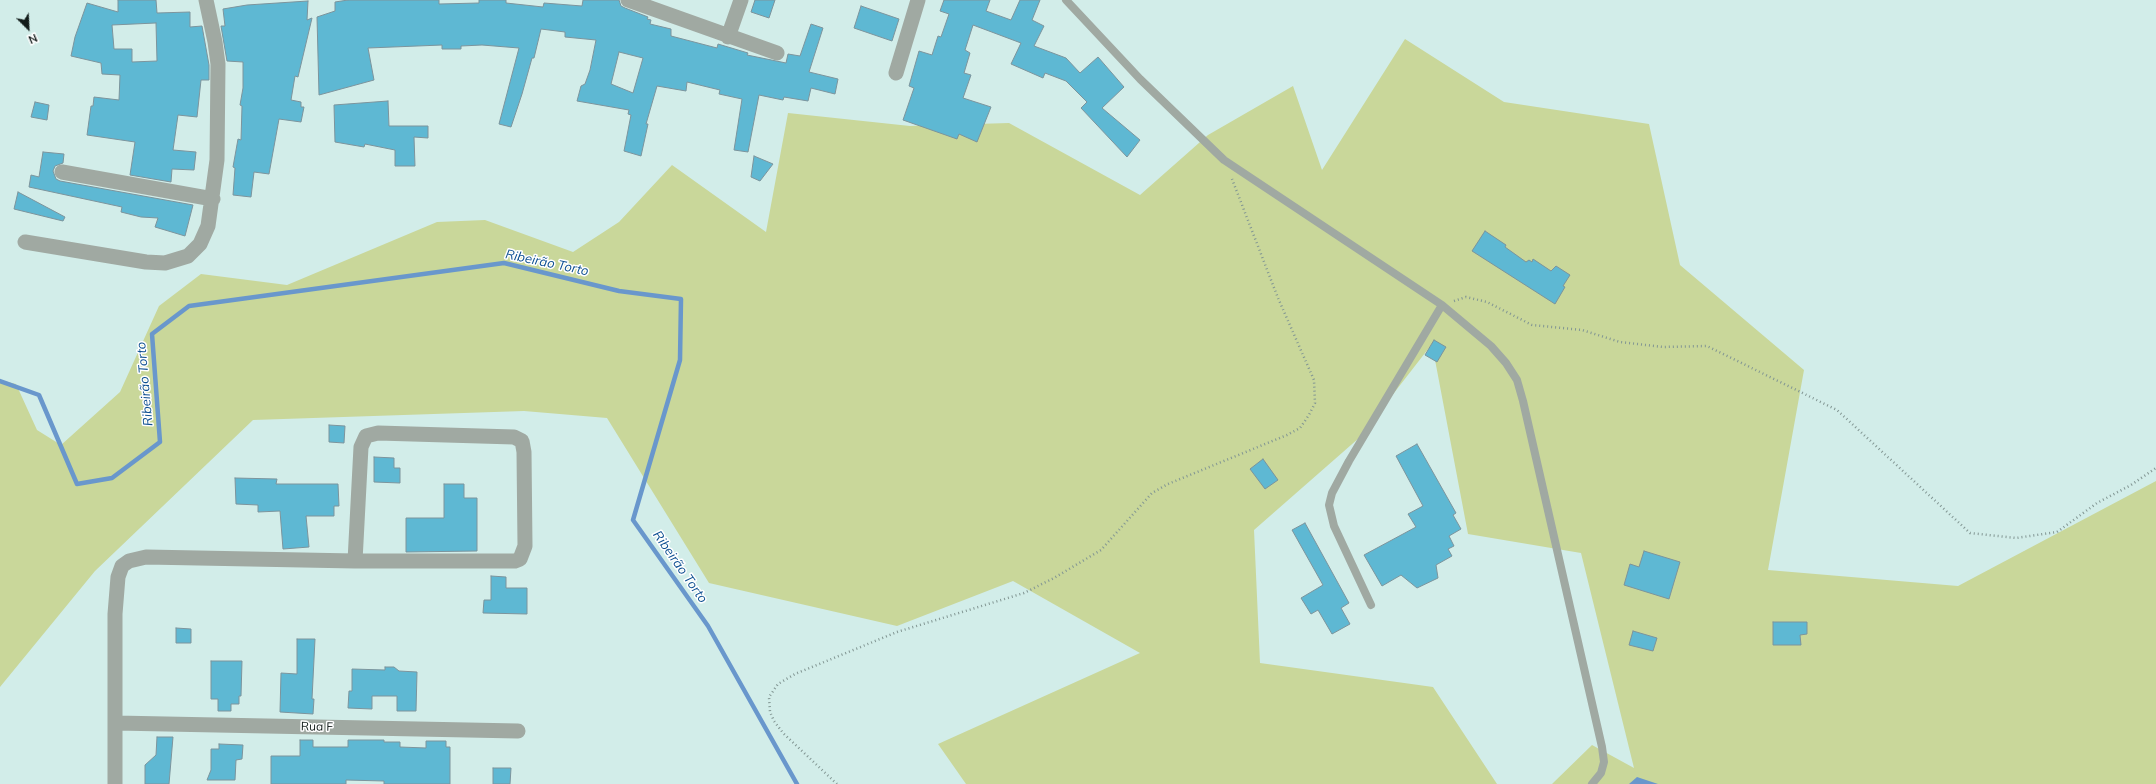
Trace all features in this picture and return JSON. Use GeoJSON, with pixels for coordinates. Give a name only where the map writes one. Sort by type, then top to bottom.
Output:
{"type":"FeatureCollection","features":[{"type":"Feature","properties":{"kind":"street"},"geometry":{"type":"LineString","coordinates":[[24,242],[146,262],[165,263],[188,256],[200,244],[208,226],[213,199],[217,160],[218,64],[216,42],[206,0]]}},
{"type":"Feature","properties":{"kind":"street"},"geometry":{"type":"LineString","coordinates":[[628,0],[728,37],[777,53]]}},
{"type":"Feature","properties":{"kind":"street"},"geometry":{"type":"LineString","coordinates":[[728,37],[741,0]]}},
{"type":"Feature","properties":{"kind":"street"},"geometry":{"type":"LineString","coordinates":[[896,73],[918,0]]}},
{"type":"Feature","properties":{"kind":"street"},"geometry":{"type":"LineString","coordinates":[[62,172],[213,199]]}},
{"type":"Feature","properties":{"kind":"street"},"geometry":{"type":"LineString","coordinates":[[115,784],[116,607],[118,577],[122,566],[128,561],[146,557],[355,561],[507,562],[520,559],[525,546],[524,452],[522,442],[514,437],[378,434],[366,436],[361,447],[355,561]]}},
{"type":"Feature","properties":{"kind":"street","name":"Rua F"},"geometry":{"type":"LineString","coordinates":[[116,724],[518,731]]}},
{"type":"Feature","properties":{"kind":"lane"},"geometry":{"type":"LineString","coordinates":[[1066,0],[1140,79],[1224,160],[1442,305],[1491,346],[1517,380],[1602,747],[1604,762],[1600,774],[1592,784]]}},
{"type":"Feature","properties":{"kind":"lane"},"geometry":{"type":"LineString","coordinates":[[1371,605],[1334,526],[1329,505],[1332,493],[1349,461],[1407,361],[1442,305]]}},
{"type":"Feature","properties":{"kind":"path"},"geometry":{"type":"LineString","coordinates":[[837,784],[783,733],[774,721],[770,712],[769,697],[778,684],[795,674],[897,632],[1024,593],[1054,578],[1102,550],[1152,493],[1168,484],[1287,435],[1300,428],[1309,415],[1315,403],[1314,380],[1278,298],[1224,160]]}},
{"type":"Feature","properties":{"kind":"path"},"geometry":{"type":"LineString","coordinates":[[1442,305],[1466,297],[1487,302],[1532,325],[1582,330],[1628,343],[1663,347],[1707,346],[1837,410],[1970,533],[2016,538],[2057,532],[2097,503],[2130,485],[2156,468]]}},
{"type":"Feature","properties":{"kind":"green space"},"geometry":{"type":"Polygon","coordinates":[[[1405,39],[1504,102],[1649,124],[1680,265],[1804,370],[1768,570],[1958,586],[2156,481],[2156,784],[1552,784],[1592,745],[1634,768],[1581,553],[1468,534],[1432,344],[1359,438],[1254,530],[1260,663],[1433,687],[1497,784],[966,784],[938,744],[1140,653],[1013,581],[897,626],[709,583],[607,418],[524,411],[253,420],[95,571],[0,687],[0,380],[16,384],[37,430],[61,445],[120,392],[159,306],[201,274],[287,285],[437,222],[485,220],[573,252],[619,222],[672,165],[766,232],[788,113],[910,126],[1009,123],[1140,195],[1208,135],[1293,86],[1322,170],[1405,39]]]}},
{"type":"Feature","properties":{"kind":"water"},"geometry":{"type":"Polygon","coordinates":[[[1637,777],[1658,784],[1629,784],[1637,777]]]}},
{"type":"Feature","properties":{"kind":"building"},"geometry":{"type":"Polygon","coordinates":[[[118,0],[156,0],[157,13],[190,12],[190,27],[202,26],[209,65],[209,80],[201,80],[197,117],[178,115],[173,150],[196,152],[194,170],[172,169],[171,182],[130,175],[135,142],[87,135],[91,106],[93,106],[94,97],[119,100],[120,75],[102,74],[101,63],[71,56],[75,37],[87,3],[118,12],[118,0]],[[156,23],[112,25],[114,49],[132,49],[132,62],[157,61],[156,23]]]}},
{"type":"Feature","properties":{"kind":"building"},"geometry":{"type":"Polygon","coordinates":[[[348,0],[439,0],[439,4],[479,3],[479,0],[506,0],[506,3],[543,7],[544,3],[582,6],[583,0],[619,0],[621,6],[648,17],[647,19],[651,20],[650,24],[671,29],[671,36],[717,48],[718,44],[748,53],[747,55],[786,63],[788,54],[800,56],[811,24],[823,28],[809,72],[838,79],[835,94],[811,88],[808,101],[784,97],[783,100],[759,95],[748,152],[734,150],[742,99],[719,94],[720,90],[687,82],[686,91],[657,86],[646,124],[648,124],[641,156],[624,151],[631,115],[628,114],[629,110],[577,101],[581,86],[585,84],[590,70],[596,40],[565,37],[565,32],[541,29],[534,58],[532,58],[511,127],[499,124],[519,48],[482,45],[461,46],[461,49],[442,49],[442,45],[368,48],[374,80],[319,95],[317,17],[335,11],[335,2],[348,0]],[[619,52],[611,84],[633,93],[643,58],[619,52]]]}},
{"type":"Feature","properties":{"kind":"building"},"geometry":{"type":"Polygon","coordinates":[[[755,0],[775,0],[769,18],[751,12],[755,0]]]}},
{"type":"Feature","properties":{"kind":"building"},"geometry":{"type":"Polygon","coordinates":[[[944,0],[990,0],[986,11],[1011,20],[1020,0],[1040,0],[1032,20],[1044,26],[1034,46],[1066,58],[1080,73],[1098,57],[1124,87],[1102,108],[1140,140],[1127,157],[1081,108],[1087,102],[1066,81],[1045,73],[1043,78],[1011,64],[1021,43],[973,25],[965,50],[970,53],[964,73],[971,75],[963,98],[991,107],[977,142],[959,134],[957,139],[903,120],[914,88],[909,86],[919,51],[932,55],[938,36],[941,37],[949,14],[940,11],[944,0]]]}},
{"type":"Feature","properties":{"kind":"building"},"geometry":{"type":"Polygon","coordinates":[[[308,1],[307,20],[312,18],[298,77],[295,76],[291,100],[301,102],[301,107],[304,107],[301,122],[279,119],[269,174],[254,172],[251,197],[233,195],[235,168],[233,167],[238,139],[241,140],[242,106],[240,105],[243,88],[243,62],[227,61],[221,26],[225,26],[223,9],[247,5],[308,1]]]}},
{"type":"Feature","properties":{"kind":"building"},"geometry":{"type":"Polygon","coordinates":[[[861,6],[899,19],[892,41],[854,28],[861,6]]]}},
{"type":"Feature","properties":{"kind":"building"},"geometry":{"type":"Polygon","coordinates":[[[388,101],[389,126],[428,126],[428,138],[414,137],[415,166],[395,166],[395,150],[365,144],[364,147],[335,142],[334,105],[388,101]]]}},
{"type":"Feature","properties":{"kind":"building"},"geometry":{"type":"Polygon","coordinates":[[[35,102],[49,105],[47,120],[31,117],[35,102]]]}},
{"type":"Feature","properties":{"kind":"building"},"geometry":{"type":"Polygon","coordinates":[[[43,152],[64,154],[63,163],[55,166],[53,171],[56,179],[60,181],[193,205],[185,236],[155,227],[158,218],[141,217],[121,212],[122,207],[29,187],[31,175],[39,177],[43,152]]]}},
{"type":"Feature","properties":{"kind":"building"},"geometry":{"type":"Polygon","coordinates":[[[754,156],[773,164],[760,181],[751,177],[754,156]]]}},
{"type":"Feature","properties":{"kind":"building"},"geometry":{"type":"Polygon","coordinates":[[[18,192],[65,217],[63,221],[14,209],[18,192]]]}},
{"type":"Feature","properties":{"kind":"building"},"geometry":{"type":"Polygon","coordinates":[[[1485,231],[1506,245],[1505,247],[1526,262],[1529,260],[1532,262],[1533,259],[1551,271],[1556,266],[1570,275],[1555,304],[1472,251],[1485,231]]]}},
{"type":"Feature","properties":{"kind":"building"},"geometry":{"type":"Polygon","coordinates":[[[1434,340],[1446,347],[1437,362],[1425,355],[1434,340]]]}},
{"type":"Feature","properties":{"kind":"building"},"geometry":{"type":"Polygon","coordinates":[[[329,425],[345,426],[344,443],[329,442],[329,425]]]}},
{"type":"Feature","properties":{"kind":"building"},"geometry":{"type":"Polygon","coordinates":[[[1417,444],[1456,513],[1453,515],[1461,529],[1449,536],[1454,546],[1448,549],[1452,556],[1436,565],[1438,578],[1417,588],[1401,575],[1382,586],[1364,555],[1416,527],[1408,514],[1423,506],[1396,456],[1417,444]]]}},
{"type":"Feature","properties":{"kind":"building"},"geometry":{"type":"Polygon","coordinates":[[[374,457],[394,458],[394,468],[400,468],[400,483],[374,482],[374,457]]]}},
{"type":"Feature","properties":{"kind":"building"},"geometry":{"type":"Polygon","coordinates":[[[1263,459],[1278,480],[1265,489],[1250,469],[1263,459]]]}},
{"type":"Feature","properties":{"kind":"building"},"geometry":{"type":"Polygon","coordinates":[[[235,478],[277,479],[276,484],[338,484],[339,506],[334,506],[334,516],[306,516],[309,547],[283,549],[280,511],[258,512],[258,505],[236,504],[235,478]]]}},
{"type":"Feature","properties":{"kind":"building"},"geometry":{"type":"Polygon","coordinates":[[[444,484],[464,484],[464,498],[477,498],[477,551],[406,552],[406,518],[444,518],[444,484]]]}},
{"type":"Feature","properties":{"kind":"building"},"geometry":{"type":"Polygon","coordinates":[[[1305,523],[1349,603],[1341,608],[1350,624],[1332,634],[1318,610],[1311,614],[1301,598],[1323,585],[1292,530],[1305,523]]]}},
{"type":"Feature","properties":{"kind":"building"},"geometry":{"type":"Polygon","coordinates":[[[1644,551],[1680,562],[1669,599],[1624,585],[1630,564],[1639,567],[1644,551]]]}},
{"type":"Feature","properties":{"kind":"building"},"geometry":{"type":"Polygon","coordinates":[[[491,576],[506,577],[506,588],[527,588],[527,614],[483,613],[484,600],[491,600],[491,576]]]}},
{"type":"Feature","properties":{"kind":"building"},"geometry":{"type":"Polygon","coordinates":[[[1773,622],[1807,622],[1807,634],[1800,635],[1801,645],[1773,645],[1773,622]]]}},
{"type":"Feature","properties":{"kind":"building"},"geometry":{"type":"Polygon","coordinates":[[[176,628],[191,629],[191,643],[176,643],[176,628]]]}},
{"type":"Feature","properties":{"kind":"building"},"geometry":{"type":"Polygon","coordinates":[[[1633,631],[1657,638],[1653,651],[1629,645],[1633,631]]]}},
{"type":"Feature","properties":{"kind":"building"},"geometry":{"type":"Polygon","coordinates":[[[297,639],[315,639],[312,699],[314,699],[313,714],[280,712],[281,673],[297,674],[297,639]]]}},
{"type":"Feature","properties":{"kind":"building"},"geometry":{"type":"Polygon","coordinates":[[[211,661],[242,661],[241,696],[239,696],[239,704],[231,704],[231,711],[218,711],[218,699],[211,699],[211,661]]]}},
{"type":"Feature","properties":{"kind":"building"},"geometry":{"type":"Polygon","coordinates":[[[385,667],[394,667],[399,671],[417,672],[416,711],[397,711],[397,696],[372,696],[372,709],[348,708],[349,691],[352,691],[352,669],[385,670],[385,667]]]}},
{"type":"Feature","properties":{"kind":"building"},"geometry":{"type":"Polygon","coordinates":[[[157,737],[173,737],[169,784],[145,784],[145,765],[156,755],[157,737]]]}},
{"type":"Feature","properties":{"kind":"building"},"geometry":{"type":"Polygon","coordinates":[[[300,740],[313,740],[313,747],[348,747],[348,740],[384,740],[384,742],[400,742],[400,747],[426,748],[426,741],[446,741],[446,747],[450,747],[450,784],[384,784],[384,781],[346,780],[346,784],[271,784],[271,756],[300,756],[300,740]]]}},
{"type":"Feature","properties":{"kind":"building"},"geometry":{"type":"Polygon","coordinates":[[[219,744],[243,745],[242,759],[236,760],[235,780],[207,780],[211,770],[211,749],[219,749],[219,744]]]}},
{"type":"Feature","properties":{"kind":"building"},"geometry":{"type":"Polygon","coordinates":[[[493,768],[511,768],[510,784],[493,784],[493,768]]]}},
{"type":"Feature","properties":{"kind":"waterway","name":"Ribeirão Torto"},"geometry":{"type":"LineString","coordinates":[[0,381],[39,395],[77,484],[112,478],[160,442],[152,334],[189,306],[504,263],[619,291],[681,299],[680,360],[633,520],[708,626],[797,784]]}}]}
